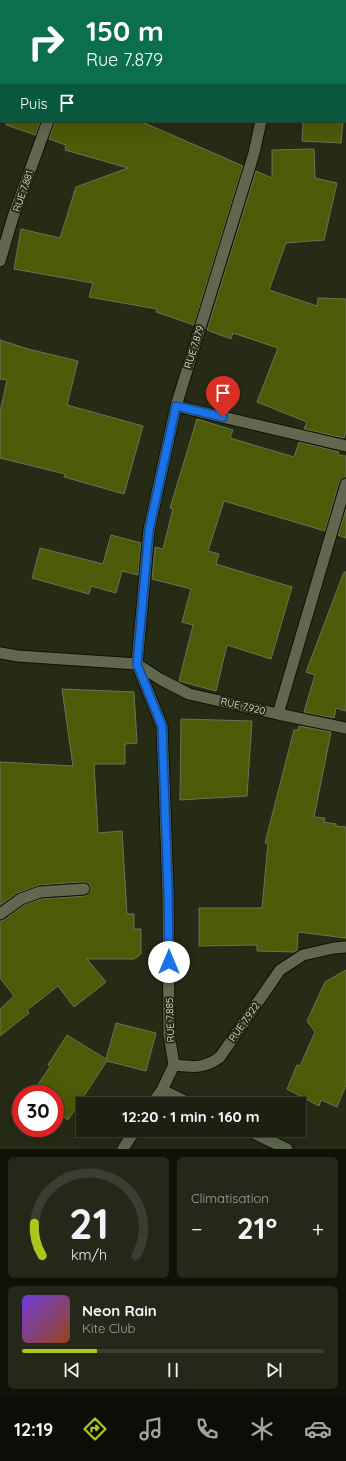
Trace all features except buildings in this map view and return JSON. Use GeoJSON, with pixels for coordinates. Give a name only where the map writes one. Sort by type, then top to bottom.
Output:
{"type":"FeatureCollection","features":[{"type":"Feature","properties":{"kind":"street","name":"RUE 7.881"},"geometry":{"type":"LineString","coordinates":[[0,261],[13,217],[48,122]]}},
{"type":"Feature","properties":{"kind":"street","name":"RUE 7.879"},"geometry":{"type":"LineString","coordinates":[[176,406],[254,153],[261,122]]}},
{"type":"Feature","properties":{"kind":"street"},"geometry":{"type":"LineString","coordinates":[[176,406],[346,446]]}},
{"type":"Feature","properties":{"kind":"street","name":"RUE 7.885"},"geometry":{"type":"LineString","coordinates":[[174,1065],[169,1034],[168,890],[162,726],[137,664],[149,530],[176,406]]}},
{"type":"Feature","properties":{"kind":"street","name":"RUE 7.920"},"geometry":{"type":"LineString","coordinates":[[0,653],[18,656],[137,664],[160,679],[189,694],[278,714],[346,484]]}},
{"type":"Feature","properties":{"kind":"street"},"geometry":{"type":"LineString","coordinates":[[278,714],[346,728]]}},
{"type":"Feature","properties":{"kind":"street"},"geometry":{"type":"LineString","coordinates":[[0,914],[21,899],[40,892],[84,890]]}},
{"type":"Feature","properties":{"kind":"street","name":"RUE 7.922"},"geometry":{"type":"LineString","coordinates":[[174,1065],[198,1067],[211,1064],[220,1057],[280,970],[303,955],[346,946]]}},
{"type":"Feature","properties":{"kind":"street"},"geometry":{"type":"LineString","coordinates":[[157,1097],[174,1065]]}},
{"type":"Feature","properties":{"kind":"street"},"geometry":{"type":"LineString","coordinates":[[162,1090],[176,1097]]}},
{"type":"Feature","properties":{"kind":"street"},"geometry":{"type":"LineString","coordinates":[[123,1149],[131,1137]]}},
{"type":"Feature","properties":{"kind":"street"},"geometry":{"type":"LineString","coordinates":[[262,1137],[287,1149]]}},
{"type":"Feature","properties":{"kind":"route"},"geometry":{"type":"LineString","coordinates":[[169,962],[162,726],[137,664],[149,530],[176,406],[223,417]]}}]}
